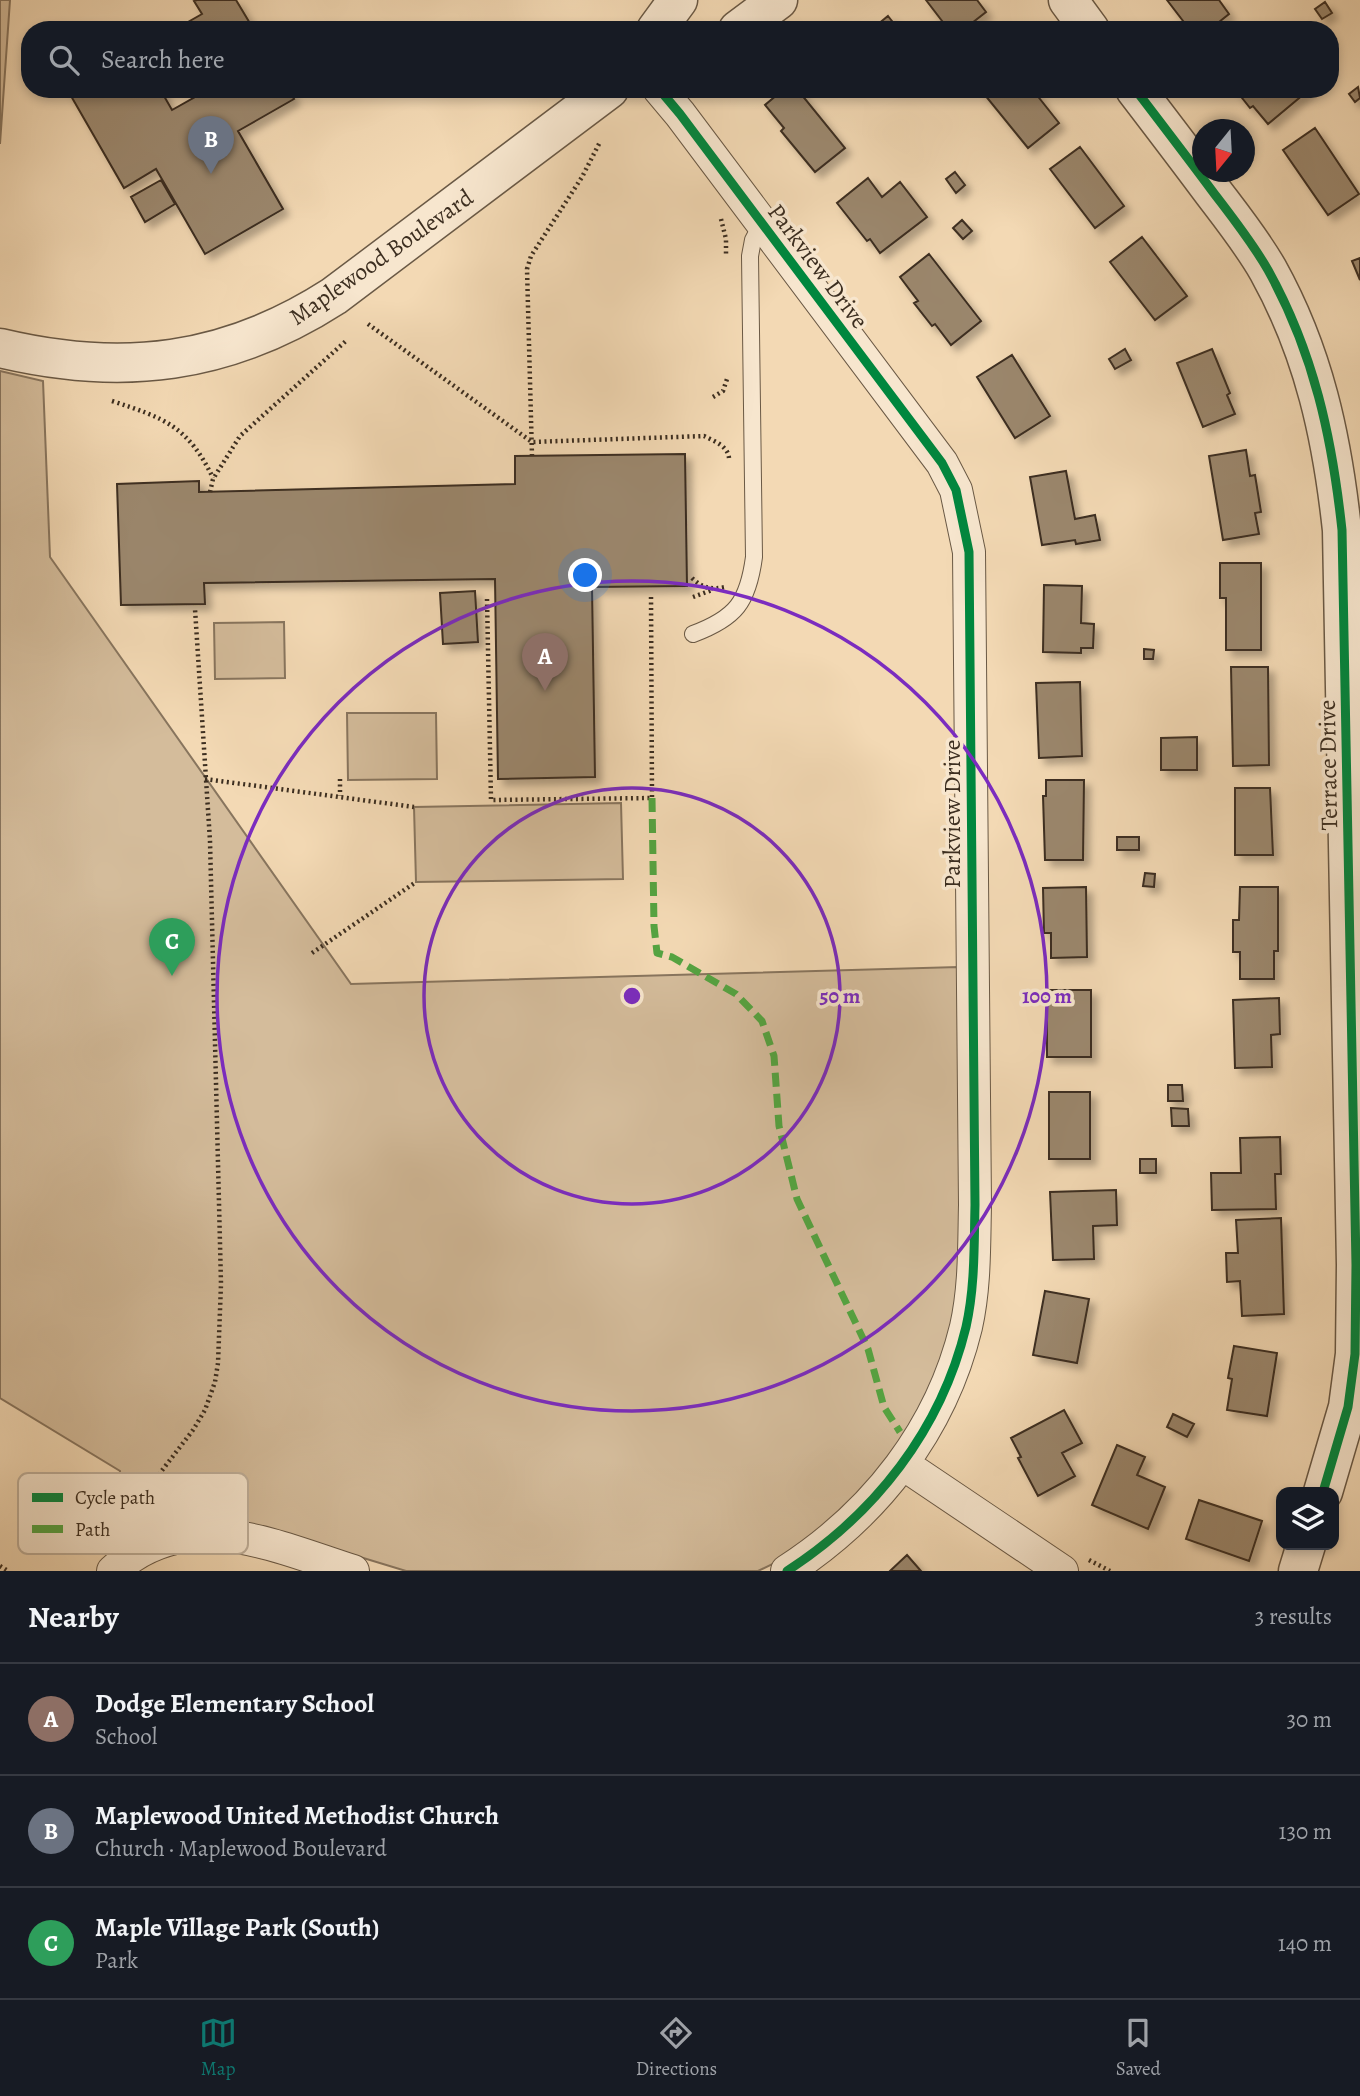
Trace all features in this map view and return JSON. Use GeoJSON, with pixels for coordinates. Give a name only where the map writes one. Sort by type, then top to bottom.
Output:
{"type":"FeatureCollection","features":[{"type":"Feature","properties":{"kind":"street"},"geometry":{"type":"LineString","coordinates":[[663,21],[678,0]]}},
{"type":"Feature","properties":{"kind":"street"},"geometry":{"type":"LineString","coordinates":[[750,21],[778,0]]}},
{"type":"Feature","properties":{"kind":"street"},"geometry":{"type":"LineString","coordinates":[[1068,0],[1083,21]]}},
{"type":"Feature","properties":{"kind":"street","name":"Maplewood Boulevard"},"geometry":{"type":"LineString","coordinates":[[0,348],[75,362],[132,363],[190,356],[260,335],[292,321],[334,296],[597,98]]}},
{"type":"Feature","properties":{"kind":"street","name":"Parkview Drive"},"geometry":{"type":"LineString","coordinates":[[667,98],[942,463],[956,490],[969,552],[974,1271],[966,1326],[953,1371],[932,1417],[903,1464],[845,1528],[787,1571]]}},
{"type":"Feature","properties":{"kind":"street","name":"Terrace Drive"},"geometry":{"type":"LineString","coordinates":[[1142,98],[1268,269],[1312,369],[1350,501],[1342,530],[1355,883],[1358,1265],[1355,1354],[1348,1407],[1324,1487]]}},
{"type":"Feature","properties":{"kind":"street"},"geometry":{"type":"LineString","coordinates":[[903,1464],[1062,1571]]}},
{"type":"Feature","properties":{"kind":"street"},"geometry":{"type":"LineString","coordinates":[[248,1538],[353,1571]]}},
{"type":"Feature","properties":{"kind":"street"},"geometry":{"type":"LineString","coordinates":[[1298,1571],[1304,1550]]}},
{"type":"Feature","properties":{"kind":"street"},"geometry":{"type":"LineString","coordinates":[[113,1571],[136,1554]]}},
{"type":"Feature","properties":{"kind":"lane"},"geometry":{"type":"LineString","coordinates":[[693,634],[728,618],[748,590],[751,576],[754,557],[750,257],[753,240],[762,223]]}},
{"type":"Feature","properties":{"kind":"path"},"geometry":{"type":"LineString","coordinates":[[532,456],[527,269],[531,256],[582,177],[600,142]]}},
{"type":"Feature","properties":{"kind":"path"},"geometry":{"type":"LineString","coordinates":[[715,212],[722,220],[726,239],[726,261]]}},
{"type":"Feature","properties":{"kind":"path"},"geometry":{"type":"LineString","coordinates":[[368,324],[532,442],[704,436],[720,444],[728,452],[730,461]]}},
{"type":"Feature","properties":{"kind":"path"},"geometry":{"type":"LineString","coordinates":[[210,492],[213,479],[240,436],[347,340]]}},
{"type":"Feature","properties":{"kind":"path"},"geometry":{"type":"LineString","coordinates":[[713,397],[723,391],[727,384],[728,368]]}},
{"type":"Feature","properties":{"kind":"path"},"geometry":{"type":"LineString","coordinates":[[112,401],[152,414],[173,426],[189,439],[202,456],[213,479]]}},
{"type":"Feature","properties":{"kind":"path"},"geometry":{"type":"LineString","coordinates":[[692,578],[698,585],[713,589]]}},
{"type":"Feature","properties":{"kind":"path"},"geometry":{"type":"LineString","coordinates":[[693,597],[725,587]]}},
{"type":"Feature","properties":{"kind":"path"},"geometry":{"type":"LineString","coordinates":[[487,599],[491,800],[652,799],[651,596]]}},
{"type":"Feature","properties":{"kind":"path"},"geometry":{"type":"LineString","coordinates":[[160,1473],[205,1410],[215,1382],[218,1363],[221,1284],[210,841],[195,609]]}},
{"type":"Feature","properties":{"kind":"path"},"geometry":{"type":"LineString","coordinates":[[205,779],[414,807]]}},
{"type":"Feature","properties":{"kind":"path"},"geometry":{"type":"LineString","coordinates":[[340,779],[340,796]]}},
{"type":"Feature","properties":{"kind":"path"},"geometry":{"type":"LineString","coordinates":[[312,953],[416,882]]}},
{"type":"Feature","properties":{"kind":"path"},"geometry":{"type":"LineString","coordinates":[[0,1566],[8,1571]]}},
{"type":"Feature","properties":{"kind":"shaded area"},"geometry":{"type":"Polygon","coordinates":[[[0,0],[10,0],[0,144],[0,0]]]}},
{"type":"Feature","properties":{"kind":"shaded area"},"geometry":{"type":"Polygon","coordinates":[[[0,371],[43,381],[50,557],[351,984],[958,967],[962,1258],[958,1299],[938,1374],[898,1445],[852,1503],[779,1561],[758,1571],[406,1571],[248,1524],[248,1473],[120,1473],[0,1398],[0,371]]]}},
{"type":"Feature","properties":{"kind":"shaded area"},"geometry":{"type":"Polygon","coordinates":[[[284,622],[285,678],[215,679],[214,623],[284,622]]]}},
{"type":"Feature","properties":{"kind":"shaded area"},"geometry":{"type":"Polygon","coordinates":[[[347,713],[436,713],[437,779],[348,780],[347,713]]]}},
{"type":"Feature","properties":{"kind":"shaded area"},"geometry":{"type":"Polygon","coordinates":[[[621,803],[623,879],[416,882],[414,807],[621,803]]]}},
{"type":"Feature","properties":{"kind":"building"},"geometry":{"type":"Polygon","coordinates":[[[236,0],[249,21],[190,21],[202,14],[194,1],[236,0]]]}},
{"type":"Feature","properties":{"kind":"building"},"geometry":{"type":"Polygon","coordinates":[[[926,0],[977,0],[986,12],[974,21],[942,21],[926,0]]]}},
{"type":"Feature","properties":{"kind":"building"},"geometry":{"type":"Polygon","coordinates":[[[1167,0],[1219,0],[1229,14],[1220,21],[1183,21],[1167,0]]]}},
{"type":"Feature","properties":{"kind":"building"},"geometry":{"type":"Polygon","coordinates":[[[1325,2],[1332,13],[1322,19],[1315,9],[1325,2]]]}},
{"type":"Feature","properties":{"kind":"building"},"geometry":{"type":"Polygon","coordinates":[[[1358,87],[1360,98],[1355,102],[1349,94],[1358,87]]]}},
{"type":"Feature","properties":{"kind":"building"},"geometry":{"type":"Polygon","coordinates":[[[72,98],[165,98],[172,110],[193,98],[294,99],[238,131],[283,209],[205,254],[156,169],[124,188],[72,98]]]}},
{"type":"Feature","properties":{"kind":"building"},"geometry":{"type":"Polygon","coordinates":[[[773,98],[804,98],[845,148],[815,172],[781,131],[784,128],[765,105],[773,98]]]}},
{"type":"Feature","properties":{"kind":"building"},"geometry":{"type":"Polygon","coordinates":[[[987,98],[1039,98],[1059,123],[1028,148],[987,98]]]}},
{"type":"Feature","properties":{"kind":"building"},"geometry":{"type":"Polygon","coordinates":[[[1242,98],[1299,98],[1268,124],[1253,106],[1250,108],[1242,98]]]}},
{"type":"Feature","properties":{"kind":"building"},"geometry":{"type":"Polygon","coordinates":[[[1315,128],[1359,194],[1328,215],[1283,150],[1315,128]]]}},
{"type":"Feature","properties":{"kind":"building"},"geometry":{"type":"Polygon","coordinates":[[[1080,147],[1124,206],[1095,228],[1050,169],[1080,147]]]}},
{"type":"Feature","properties":{"kind":"building"},"geometry":{"type":"Polygon","coordinates":[[[955,172],[965,185],[956,193],[946,179],[955,172]]]}},
{"type":"Feature","properties":{"kind":"building"},"geometry":{"type":"Polygon","coordinates":[[[868,178],[882,197],[900,182],[927,217],[880,253],[837,203],[868,178]]]}},
{"type":"Feature","properties":{"kind":"building"},"geometry":{"type":"Polygon","coordinates":[[[161,180],[175,204],[145,222],[131,197],[161,180]]]}},
{"type":"Feature","properties":{"kind":"building"},"geometry":{"type":"Polygon","coordinates":[[[962,220],[972,231],[963,239],[953,228],[962,220]]]}},
{"type":"Feature","properties":{"kind":"building"},"geometry":{"type":"Polygon","coordinates":[[[1142,237],[1187,296],[1155,320],[1110,262],[1142,237]]]}},
{"type":"Feature","properties":{"kind":"building"},"geometry":{"type":"Polygon","coordinates":[[[929,254],[981,321],[951,345],[914,303],[918,301],[900,277],[929,254]]]}},
{"type":"Feature","properties":{"kind":"building"},"geometry":{"type":"Polygon","coordinates":[[[1360,258],[1360,280],[1352,261],[1360,258]]]}},
{"type":"Feature","properties":{"kind":"building"},"geometry":{"type":"Polygon","coordinates":[[[1125,349],[1131,360],[1115,369],[1109,359],[1125,349]]]}},
{"type":"Feature","properties":{"kind":"building"},"geometry":{"type":"Polygon","coordinates":[[[1212,349],[1230,393],[1227,395],[1235,414],[1203,427],[1177,363],[1212,349]]]}},
{"type":"Feature","properties":{"kind":"building"},"geometry":{"type":"Polygon","coordinates":[[[1012,355],[1050,416],[1015,438],[977,377],[1012,355]]]}},
{"type":"Feature","properties":{"kind":"building"},"geometry":{"type":"Polygon","coordinates":[[[1246,450],[1250,476],[1255,475],[1261,512],[1255,513],[1259,534],[1223,540],[1209,456],[1246,450]]]}},
{"type":"Feature","properties":{"kind":"building"},"geometry":{"type":"Polygon","coordinates":[[[685,454],[687,586],[592,587],[595,777],[498,779],[495,579],[204,583],[205,604],[121,605],[117,484],[199,481],[199,492],[515,484],[515,456],[685,454]]]}},
{"type":"Feature","properties":{"kind":"building"},"geometry":{"type":"Polygon","coordinates":[[[1066,471],[1075,519],[1095,515],[1100,540],[1076,544],[1075,540],[1042,545],[1030,477],[1066,471]]]}},
{"type":"Feature","properties":{"kind":"building"},"geometry":{"type":"Polygon","coordinates":[[[1220,563],[1261,563],[1261,650],[1226,650],[1226,598],[1220,598],[1220,563]]]}},
{"type":"Feature","properties":{"kind":"building"},"geometry":{"type":"Polygon","coordinates":[[[1044,585],[1082,586],[1081,623],[1094,624],[1093,648],[1081,648],[1081,653],[1043,652],[1044,585]]]}},
{"type":"Feature","properties":{"kind":"building"},"geometry":{"type":"Polygon","coordinates":[[[475,591],[478,642],[443,644],[440,593],[475,591]]]}},
{"type":"Feature","properties":{"kind":"building"},"geometry":{"type":"Polygon","coordinates":[[[1144,649],[1154,650],[1153,659],[1144,659],[1144,649]]]}},
{"type":"Feature","properties":{"kind":"building"},"geometry":{"type":"Polygon","coordinates":[[[1231,667],[1268,667],[1269,765],[1233,766],[1231,667]]]}},
{"type":"Feature","properties":{"kind":"building"},"geometry":{"type":"Polygon","coordinates":[[[1080,682],[1082,756],[1039,758],[1036,683],[1080,682]]]}},
{"type":"Feature","properties":{"kind":"building"},"geometry":{"type":"Polygon","coordinates":[[[1197,737],[1197,770],[1161,770],[1161,738],[1197,737]]]}},
{"type":"Feature","properties":{"kind":"building"},"geometry":{"type":"Polygon","coordinates":[[[1046,780],[1084,780],[1083,860],[1045,860],[1043,796],[1046,796],[1046,780]]]}},
{"type":"Feature","properties":{"kind":"building"},"geometry":{"type":"Polygon","coordinates":[[[1235,788],[1270,788],[1273,855],[1235,855],[1235,788]]]}},
{"type":"Feature","properties":{"kind":"building"},"geometry":{"type":"Polygon","coordinates":[[[1117,837],[1139,837],[1139,850],[1117,850],[1117,837]]]}},
{"type":"Feature","properties":{"kind":"building"},"geometry":{"type":"Polygon","coordinates":[[[1145,873],[1155,874],[1154,887],[1143,886],[1145,873]]]}},
{"type":"Feature","properties":{"kind":"building"},"geometry":{"type":"Polygon","coordinates":[[[1086,887],[1087,957],[1051,958],[1051,933],[1044,933],[1043,888],[1086,887]]]}},
{"type":"Feature","properties":{"kind":"building"},"geometry":{"type":"Polygon","coordinates":[[[1240,887],[1278,887],[1278,951],[1274,951],[1274,979],[1240,979],[1240,952],[1233,952],[1233,920],[1239,920],[1240,887]]]}},
{"type":"Feature","properties":{"kind":"building"},"geometry":{"type":"Polygon","coordinates":[[[1047,990],[1091,990],[1091,1057],[1047,1057],[1047,990]]]}},
{"type":"Feature","properties":{"kind":"building"},"geometry":{"type":"Polygon","coordinates":[[[1279,998],[1280,1034],[1271,1035],[1272,1067],[1235,1068],[1233,1000],[1279,998]]]}},
{"type":"Feature","properties":{"kind":"building"},"geometry":{"type":"Polygon","coordinates":[[[1168,1085],[1182,1085],[1183,1101],[1168,1101],[1168,1085]]]}},
{"type":"Feature","properties":{"kind":"building"},"geometry":{"type":"Polygon","coordinates":[[[1049,1092],[1090,1092],[1090,1159],[1049,1159],[1049,1092]]]}},
{"type":"Feature","properties":{"kind":"building"},"geometry":{"type":"Polygon","coordinates":[[[1171,1108],[1188,1109],[1189,1126],[1172,1126],[1171,1108]]]}},
{"type":"Feature","properties":{"kind":"building"},"geometry":{"type":"Polygon","coordinates":[[[1280,1137],[1281,1174],[1275,1174],[1276,1209],[1212,1210],[1211,1173],[1241,1173],[1240,1138],[1280,1137]]]}},
{"type":"Feature","properties":{"kind":"building"},"geometry":{"type":"Polygon","coordinates":[[[1140,1159],[1156,1159],[1156,1173],[1140,1173],[1140,1159]]]}},
{"type":"Feature","properties":{"kind":"building"},"geometry":{"type":"Polygon","coordinates":[[[1116,1190],[1117,1225],[1093,1226],[1094,1259],[1053,1260],[1050,1192],[1116,1190]]]}},
{"type":"Feature","properties":{"kind":"building"},"geometry":{"type":"Polygon","coordinates":[[[1281,1218],[1284,1314],[1242,1316],[1240,1281],[1227,1282],[1226,1253],[1238,1253],[1236,1220],[1281,1218]]]}},
{"type":"Feature","properties":{"kind":"building"},"geometry":{"type":"Polygon","coordinates":[[[1045,1291],[1089,1299],[1077,1363],[1033,1355],[1045,1291]]]}},
{"type":"Feature","properties":{"kind":"building"},"geometry":{"type":"Polygon","coordinates":[[[1234,1346],[1277,1353],[1267,1416],[1227,1410],[1232,1379],[1228,1378],[1234,1346]]]}},
{"type":"Feature","properties":{"kind":"building"},"geometry":{"type":"Polygon","coordinates":[[[1064,1410],[1082,1443],[1062,1453],[1075,1476],[1038,1496],[1011,1438],[1064,1410]]]}},
{"type":"Feature","properties":{"kind":"building"},"geometry":{"type":"Polygon","coordinates":[[[1173,1414],[1194,1424],[1187,1437],[1167,1427],[1173,1414]]]}},
{"type":"Feature","properties":{"kind":"building"},"geometry":{"type":"Polygon","coordinates":[[[1117,1445],[1145,1457],[1137,1475],[1165,1487],[1148,1529],[1092,1505],[1117,1445]]]}},
{"type":"Feature","properties":{"kind":"building"},"geometry":{"type":"Polygon","coordinates":[[[1199,1500],[1262,1521],[1249,1561],[1186,1539],[1199,1500]]]}},
{"type":"Feature","properties":{"kind":"building"},"geometry":{"type":"Polygon","coordinates":[[[907,1555],[921,1571],[890,1571],[907,1555]]]}},
{"type":"Feature","properties":{"kind":"marked path"},"geometry":{"type":"LineString","coordinates":[[652,798],[654,926],[657,953],[672,957],[736,994],[762,1021],[774,1056],[779,1126],[797,1199],[868,1349],[884,1407],[900,1432]]}},
{"type":"Feature","properties":{"kind":"cycle path"},"geometry":{"type":"LineString","coordinates":[[667,98],[942,463],[956,490],[969,552],[975,1205],[974,1266],[969,1312],[955,1365],[940,1401],[900,1466],[876,1496],[849,1523],[787,1571]]}},
{"type":"Feature","properties":{"kind":"cycle path"},"geometry":{"type":"LineString","coordinates":[[1142,98],[1249,240],[1284,301],[1298,333],[1318,396],[1338,496],[1342,530],[1356,1265],[1355,1354],[1348,1407],[1324,1487]]}},
{"type":"Feature","properties":{"kind":"place","name":"Maplewood United Methodist Church"},"geometry":{"type":"Point","coordinates":[211,174]}},
{"type":"Feature","properties":{"kind":"place","name":"Dodge Elementary School"},"geometry":{"type":"Point","coordinates":[545,691]}},
{"type":"Feature","properties":{"kind":"place","name":"Maple Village Park (South)"},"geometry":{"type":"Point","coordinates":[172,976]}}]}
